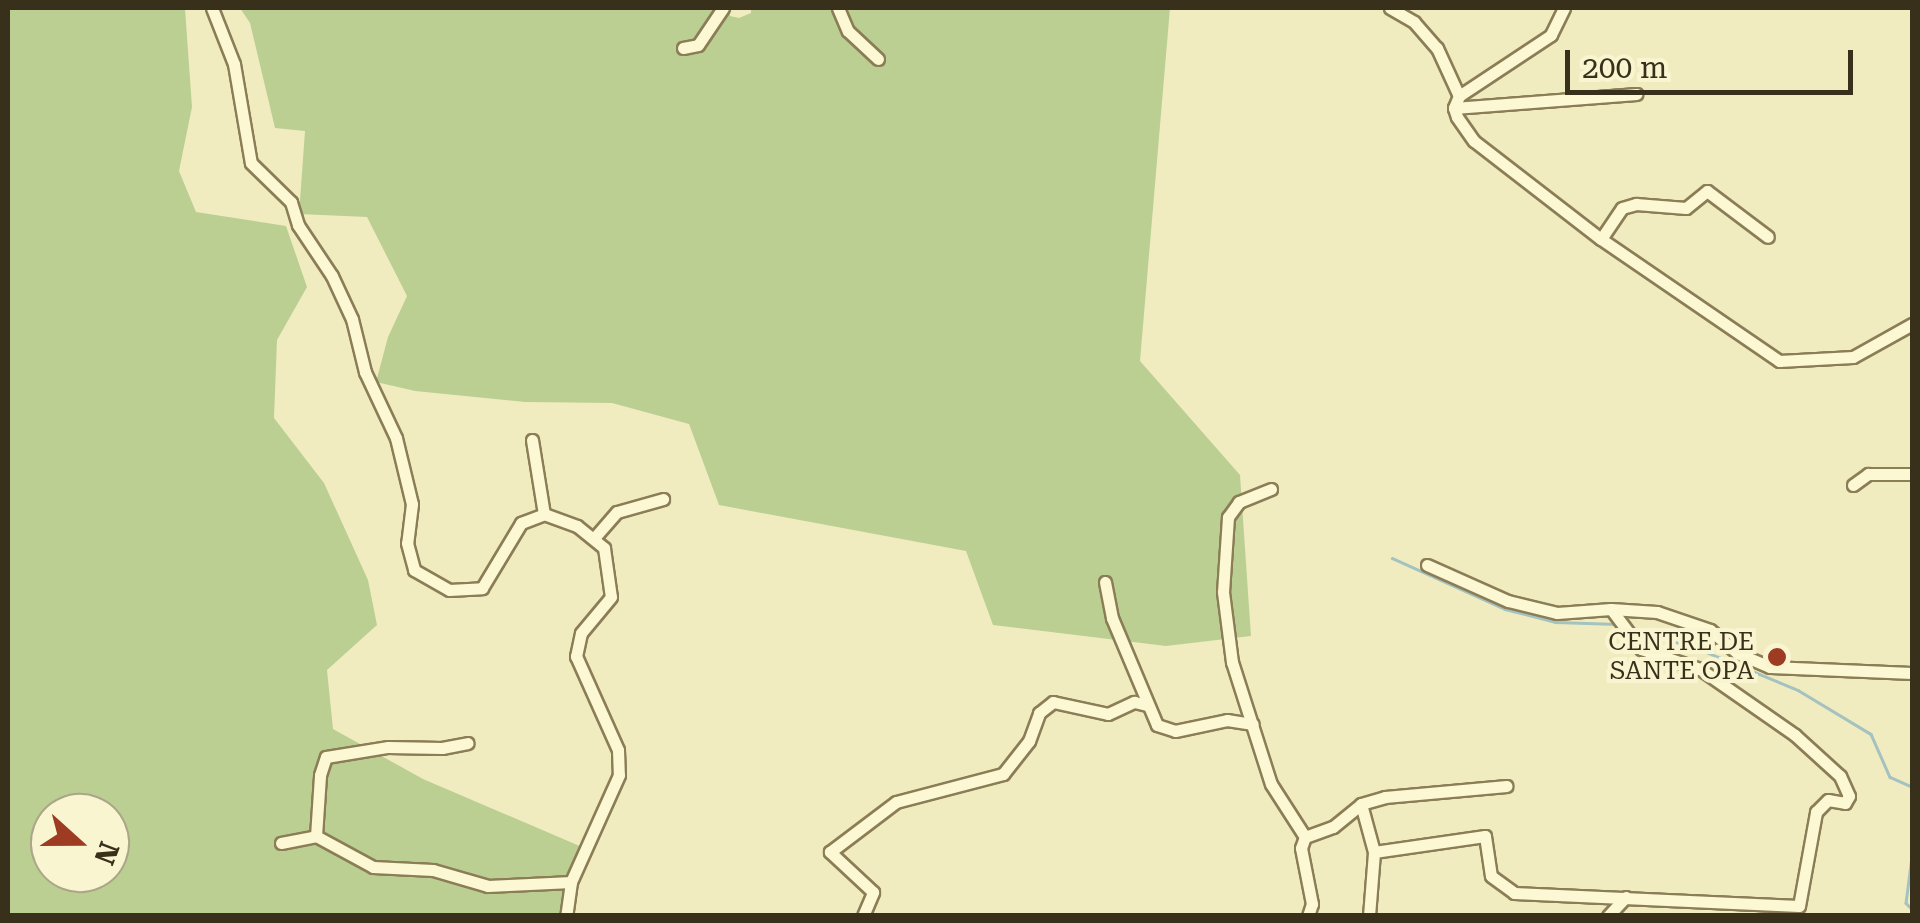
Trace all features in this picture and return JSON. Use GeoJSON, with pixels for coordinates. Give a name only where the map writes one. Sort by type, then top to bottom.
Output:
{"type":"FeatureCollection","features":[{"type":"Feature","properties":{"kind":"street"},"geometry":{"type":"LineString","coordinates":[[212,8],[234,64],[250,163],[290,202],[298,225],[332,276],[352,319],[366,372],[396,438],[412,504],[408,542],[414,570],[449,590],[482,588],[521,523],[544,514],[595,537],[604,548],[611,598],[581,633],[576,656],[618,750],[619,775],[571,882],[566,916]]}},
{"type":"Feature","properties":{"kind":"street"},"geometry":{"type":"LineString","coordinates":[[683,48],[698,45],[723,8]]}},
{"type":"Feature","properties":{"kind":"street"},"geometry":{"type":"LineString","coordinates":[[838,8],[848,31],[878,59]]}},
{"type":"Feature","properties":{"kind":"street"},"geometry":{"type":"LineString","coordinates":[[1390,8],[1414,22],[1437,48],[1474,140],[1602,239],[1778,361],[1846,359],[1912,324]]}},
{"type":"Feature","properties":{"kind":"street"},"geometry":{"type":"LineString","coordinates":[[1457,102],[1552,35],[1564,8]]}},
{"type":"Feature","properties":{"kind":"street"},"geometry":{"type":"LineString","coordinates":[[1457,102],[1636,94]]}},
{"type":"Feature","properties":{"kind":"street"},"geometry":{"type":"LineString","coordinates":[[1602,239],[1622,208],[1636,204],[1686,208],[1708,191],[1768,237]]}},
{"type":"Feature","properties":{"kind":"street"},"geometry":{"type":"LineString","coordinates":[[532,440],[544,514]]}},
{"type":"Feature","properties":{"kind":"street"},"geometry":{"type":"LineString","coordinates":[[1853,484],[1868,474],[1912,474]]}},
{"type":"Feature","properties":{"kind":"street"},"geometry":{"type":"LineString","coordinates":[[1271,490],[1239,502],[1228,517],[1223,592],[1232,662],[1271,784],[1305,838],[1302,848],[1312,904],[1308,916]]}},
{"type":"Feature","properties":{"kind":"street"},"geometry":{"type":"LineString","coordinates":[[595,537],[616,512],[663,499]]}},
{"type":"Feature","properties":{"kind":"street"},"geometry":{"type":"LineString","coordinates":[[1427,565],[1508,600],[1557,613],[1611,609],[1658,612],[1710,630],[1737,654],[1770,667],[1912,673]]}},
{"type":"Feature","properties":{"kind":"street"},"geometry":{"type":"LineString","coordinates":[[1105,582],[1112,618],[1158,725],[1174,731],[1227,720],[1252,724]]}},
{"type":"Feature","properties":{"kind":"street"},"geometry":{"type":"LineString","coordinates":[[1374,852],[1485,836],[1491,876],[1514,893],[1799,906],[1816,812],[1828,800],[1844,804],[1848,796],[1840,776],[1795,735],[1700,669],[1642,649],[1611,609]]}},
{"type":"Feature","properties":{"kind":"street"},"geometry":{"type":"LineString","coordinates":[[863,916],[873,892],[830,852],[896,802],[1003,774],[1029,741],[1039,713],[1053,702],[1108,714],[1134,702],[1147,704]]}},
{"type":"Feature","properties":{"kind":"street"},"geometry":{"type":"LineString","coordinates":[[316,836],[326,757],[388,747],[442,748],[468,742]]}},
{"type":"Feature","properties":{"kind":"street"},"geometry":{"type":"LineString","coordinates":[[1305,838],[1333,828],[1362,804],[1385,796],[1507,786]]}},
{"type":"Feature","properties":{"kind":"street"},"geometry":{"type":"LineString","coordinates":[[1362,804],[1374,852],[1369,916]]}},
{"type":"Feature","properties":{"kind":"street"},"geometry":{"type":"LineString","coordinates":[[281,842],[316,836],[373,868],[432,870],[488,886],[571,882]]}},
{"type":"Feature","properties":{"kind":"street"},"geometry":{"type":"LineString","coordinates":[[1608,916],[1626,897]]}},
{"type":"Feature","properties":{"kind":"green space"},"geometry":{"type":"Polygon","coordinates":[[[8,8],[185,8],[192,107],[179,171],[196,212],[286,226],[307,287],[277,340],[274,418],[324,483],[368,580],[377,625],[327,670],[333,729],[423,779],[582,847],[572,915],[8,915],[8,8]]]}},
{"type":"Feature","properties":{"kind":"green space"},"geometry":{"type":"Polygon","coordinates":[[[240,8],[728,8],[730,16],[739,18],[751,13],[751,8],[1170,8],[1140,361],[1240,475],[1251,636],[1166,646],[993,625],[966,551],[719,505],[689,424],[612,403],[525,402],[415,391],[376,382],[388,337],[407,296],[367,217],[299,214],[305,131],[275,128],[250,23],[240,8]]]}},
{"type":"Feature","properties":{"kind":"waterway"},"geometry":{"type":"LineString","coordinates":[[1392,558],[1505,609],[1556,622],[1617,624]]}},
{"type":"Feature","properties":{"kind":"waterway"},"geometry":{"type":"LineString","coordinates":[[1631,628],[1706,652],[1798,690],[1871,734],[1890,777],[1912,787]]}},
{"type":"Feature","properties":{"kind":"waterway"},"geometry":{"type":"LineString","coordinates":[[1912,857],[1906,903],[1912,909]]}},
{"type":"Feature","properties":{"kind":"place","name":"CENTRE DE SANTE OPA"},"geometry":{"type":"Point","coordinates":[1777,657]}}]}
